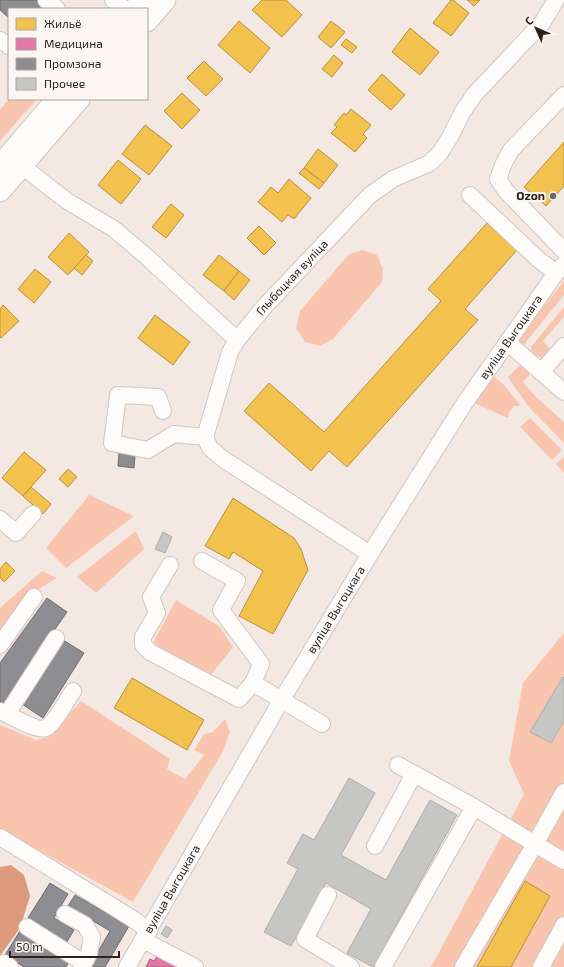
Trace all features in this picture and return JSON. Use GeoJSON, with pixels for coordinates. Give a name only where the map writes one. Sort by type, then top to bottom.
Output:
{"type":"FeatureCollection","features":[{"type":"Feature","properties":{"kind":"main road"},"geometry":{"type":"LineString","coordinates":[[136,8],[143,0]]}},
{"type":"Feature","properties":{"kind":"main road"},"geometry":{"type":"LineString","coordinates":[[148,20],[165,0]]}},
{"type":"Feature","properties":{"kind":"main road"},"geometry":{"type":"LineString","coordinates":[[0,166],[56,100]]}},
{"type":"Feature","properties":{"kind":"main road"},"geometry":{"type":"LineString","coordinates":[[0,191],[78,100]]}},
{"type":"Feature","properties":{"kind":"street"},"geometry":{"type":"LineString","coordinates":[[46,0],[56,8]]}},
{"type":"Feature","properties":{"kind":"street"},"geometry":{"type":"LineString","coordinates":[[113,0],[123,8]]}},
{"type":"Feature","properties":{"kind":"street","name":"Глыбоцкая вуліца"},"geometry":{"type":"LineString","coordinates":[[205,437],[230,352],[237,340],[265,306],[370,195],[393,179],[430,163],[440,153],[462,113],[474,95],[542,22],[556,0]]}},
{"type":"Feature","properties":{"kind":"street"},"geometry":{"type":"LineString","coordinates":[[564,95],[511,150],[498,179],[506,191],[564,251]]}},
{"type":"Feature","properties":{"kind":"street"},"geometry":{"type":"LineString","coordinates":[[22,166],[67,201],[114,229],[147,257],[237,340]]}},
{"type":"Feature","properties":{"kind":"street"},"geometry":{"type":"LineString","coordinates":[[470,195],[539,260],[560,269]]}},
{"type":"Feature","properties":{"kind":"street","name":"вуліца Выгоцкага"},"geometry":{"type":"LineString","coordinates":[[127,967],[281,701],[370,554],[464,404],[560,269]]}},
{"type":"Feature","properties":{"kind":"street"},"geometry":{"type":"LineString","coordinates":[[507,342],[564,392]]}},
{"type":"Feature","properties":{"kind":"street"},"geometry":{"type":"LineString","coordinates":[[541,372],[564,346]]}},
{"type":"Feature","properties":{"kind":"street"},"geometry":{"type":"LineString","coordinates":[[163,411],[158,397],[118,395],[112,443],[148,450],[174,434],[205,437],[210,448],[223,459],[370,554]]}},
{"type":"Feature","properties":{"kind":"street"},"geometry":{"type":"LineString","coordinates":[[0,519],[16,533],[33,514]]}},
{"type":"Feature","properties":{"kind":"street"},"geometry":{"type":"LineString","coordinates":[[170,565],[151,597],[157,613],[142,637],[143,646],[150,652],[239,700],[253,683],[261,664],[221,610],[237,581],[202,561]]}},
{"type":"Feature","properties":{"kind":"street"},"geometry":{"type":"LineString","coordinates":[[0,644],[34,597]]}},
{"type":"Feature","properties":{"kind":"street"},"geometry":{"type":"LineString","coordinates":[[56,638],[3,713],[38,729],[46,728],[54,720],[73,691]]}},
{"type":"Feature","properties":{"kind":"street"},"geometry":{"type":"LineString","coordinates":[[253,683],[322,724]]}},
{"type":"Feature","properties":{"kind":"street"},"geometry":{"type":"LineString","coordinates":[[398,765],[474,807],[564,862]]}},
{"type":"Feature","properties":{"kind":"street"},"geometry":{"type":"LineString","coordinates":[[375,846],[414,774]]}},
{"type":"Feature","properties":{"kind":"street"},"geometry":{"type":"LineString","coordinates":[[463,967],[564,792]]}},
{"type":"Feature","properties":{"kind":"street"},"geometry":{"type":"LineString","coordinates":[[383,967],[474,807]]}},
{"type":"Feature","properties":{"kind":"street"},"geometry":{"type":"LineString","coordinates":[[0,837],[133,919],[146,935],[195,967]]}},
{"type":"Feature","properties":{"kind":"street"},"geometry":{"type":"LineString","coordinates":[[328,895],[306,939],[351,967]]}},
{"type":"Feature","properties":{"kind":"street"},"geometry":{"type":"LineString","coordinates":[[27,927],[83,965],[89,954],[92,937],[84,926],[65,914]]}},
{"type":"Feature","properties":{"kind":"street"},"geometry":{"type":"LineString","coordinates":[[542,967],[564,925]]}},
{"type":"Feature","properties":{"kind":"shaded area"},"geometry":{"type":"Polygon","coordinates":[[[8,100],[36,100],[0,141],[0,110],[8,100]]]}},
{"type":"Feature","properties":{"kind":"shaded area"},"geometry":{"type":"Polygon","coordinates":[[[363,250],[377,255],[383,269],[382,282],[333,339],[320,346],[305,342],[296,328],[300,311],[349,254],[363,250]]]}},
{"type":"Feature","properties":{"kind":"shaded area"},"geometry":{"type":"Polygon","coordinates":[[[564,281],[564,295],[522,347],[517,340],[564,281]]]}},
{"type":"Feature","properties":{"kind":"shaded area"},"geometry":{"type":"Polygon","coordinates":[[[564,307],[564,317],[543,341],[550,349],[543,359],[531,353],[531,347],[564,307]]]}},
{"type":"Feature","properties":{"kind":"shaded area"},"geometry":{"type":"Polygon","coordinates":[[[520,365],[530,374],[523,382],[535,396],[564,422],[564,443],[528,406],[508,377],[520,365]]]}},
{"type":"Feature","properties":{"kind":"shaded area"},"geometry":{"type":"Polygon","coordinates":[[[491,374],[505,386],[521,406],[514,406],[509,412],[508,418],[472,402],[491,374]]]}},
{"type":"Feature","properties":{"kind":"shaded area"},"geometry":{"type":"Polygon","coordinates":[[[530,418],[562,450],[552,460],[520,427],[530,418]]]}},
{"type":"Feature","properties":{"kind":"shaded area"},"geometry":{"type":"Polygon","coordinates":[[[564,457],[564,473],[556,464],[564,457]]]}},
{"type":"Feature","properties":{"kind":"shaded area"},"geometry":{"type":"Polygon","coordinates":[[[89,495],[134,516],[66,568],[46,548],[89,495]]]}},
{"type":"Feature","properties":{"kind":"shaded area"},"geometry":{"type":"Polygon","coordinates":[[[136,531],[144,549],[96,593],[77,577],[136,531]]]}},
{"type":"Feature","properties":{"kind":"shaded area"},"geometry":{"type":"Polygon","coordinates":[[[42,571],[57,578],[30,594],[0,634],[0,608],[42,571]]]}},
{"type":"Feature","properties":{"kind":"shaded area"},"geometry":{"type":"Polygon","coordinates":[[[176,600],[219,626],[233,647],[210,676],[153,643],[176,600]]]}},
{"type":"Feature","properties":{"kind":"shaded area"},"geometry":{"type":"Polygon","coordinates":[[[564,633],[564,967],[431,967],[524,794],[509,761],[523,683],[564,633]]]}},
{"type":"Feature","properties":{"kind":"shaded area"},"geometry":{"type":"Polygon","coordinates":[[[81,701],[170,759],[167,769],[185,779],[204,755],[194,750],[204,734],[213,732],[225,719],[230,732],[222,753],[133,902],[0,829],[0,725],[36,740],[49,737],[81,701]]]}},
{"type":"Feature","properties":{"kind":"shaded area"},"geometry":{"type":"Polygon","coordinates":[[[11,865],[24,875],[30,896],[20,928],[0,956],[0,867],[11,865]]]}},
{"type":"Feature","properties":{"kind":"building: Жильё"},"geometry":{"type":"Polygon","coordinates":[[[262,0],[286,0],[302,15],[282,37],[252,10],[262,0]]]}},
{"type":"Feature","properties":{"kind":"building: Жильё"},"geometry":{"type":"Polygon","coordinates":[[[451,0],[469,13],[451,36],[433,23],[451,0]]]}},
{"type":"Feature","properties":{"kind":"building: Жильё"},"geometry":{"type":"Polygon","coordinates":[[[467,0],[480,0],[474,6],[467,0]]]}},
{"type":"Feature","properties":{"kind":"building: Жильё"},"geometry":{"type":"Polygon","coordinates":[[[239,21],[270,48],[250,73],[218,45],[239,21]]]}},
{"type":"Feature","properties":{"kind":"building: Жильё"},"geometry":{"type":"Polygon","coordinates":[[[331,21],[345,32],[331,48],[318,37],[331,21]]]}},
{"type":"Feature","properties":{"kind":"building: Жильё"},"geometry":{"type":"Polygon","coordinates":[[[410,28],[439,52],[420,75],[392,52],[410,28]]]}},
{"type":"Feature","properties":{"kind":"building: Жильё"},"geometry":{"type":"Polygon","coordinates":[[[346,39],[357,47],[352,53],[341,45],[346,39]]]}},
{"type":"Feature","properties":{"kind":"building: Жильё"},"geometry":{"type":"Polygon","coordinates":[[[334,55],[343,63],[332,77],[322,69],[334,55]]]}},
{"type":"Feature","properties":{"kind":"building: Жильё"},"geometry":{"type":"Polygon","coordinates":[[[204,61],[223,79],[206,96],[187,78],[204,61]]]}},
{"type":"Feature","properties":{"kind":"building: Жильё"},"geometry":{"type":"Polygon","coordinates":[[[382,74],[405,95],[391,110],[368,90],[382,74]]]}},
{"type":"Feature","properties":{"kind":"building: Жильё"},"geometry":{"type":"Polygon","coordinates":[[[182,93],[200,110],[182,129],[164,111],[182,93]]]}},
{"type":"Feature","properties":{"kind":"building: Жильё"},"geometry":{"type":"Polygon","coordinates":[[[351,109],[371,125],[363,134],[367,138],[355,152],[331,133],[337,127],[334,125],[344,113],[346,115],[351,109]]]}},
{"type":"Feature","properties":{"kind":"building: Жильё"},"geometry":{"type":"Polygon","coordinates":[[[145,125],[172,146],[149,175],[122,154],[145,125]]]}},
{"type":"Feature","properties":{"kind":"building: Жильё"},"geometry":{"type":"Polygon","coordinates":[[[564,142],[564,186],[546,206],[524,187],[564,142]]]}},
{"type":"Feature","properties":{"kind":"building: Жильё"},"geometry":{"type":"Polygon","coordinates":[[[318,149],[338,165],[324,183],[304,168],[318,149]]]}},
{"type":"Feature","properties":{"kind":"building: Жильё"},"geometry":{"type":"Polygon","coordinates":[[[118,160],[141,179],[121,204],[98,185],[118,160]]]}},
{"type":"Feature","properties":{"kind":"building: Жильё"},"geometry":{"type":"Polygon","coordinates":[[[304,168],[324,183],[319,189],[299,173],[304,168]]]}},
{"type":"Feature","properties":{"kind":"building: Жильё"},"geometry":{"type":"Polygon","coordinates":[[[289,179],[311,198],[294,219],[288,215],[282,222],[258,202],[271,187],[278,193],[289,179]]]}},
{"type":"Feature","properties":{"kind":"building: Жильё"},"geometry":{"type":"Polygon","coordinates":[[[171,204],[184,215],[166,238],[152,227],[171,204]]]}},
{"type":"Feature","properties":{"kind":"building: Жильё"},"geometry":{"type":"Polygon","coordinates":[[[487,223],[517,250],[465,309],[478,320],[347,467],[329,451],[311,471],[244,411],[269,383],[324,432],[441,301],[428,289],[487,223]]]}},
{"type":"Feature","properties":{"kind":"building: Жильё"},"geometry":{"type":"Polygon","coordinates":[[[259,226],[276,243],[264,255],[247,238],[259,226]]]}},
{"type":"Feature","properties":{"kind":"building: Жильё"},"geometry":{"type":"Polygon","coordinates":[[[69,233],[89,252],[68,275],[48,257],[69,233]]]}},
{"type":"Feature","properties":{"kind":"building: Жильё"},"geometry":{"type":"Polygon","coordinates":[[[86,255],[93,261],[82,275],[74,268],[86,255]]]}},
{"type":"Feature","properties":{"kind":"building: Жильё"},"geometry":{"type":"Polygon","coordinates":[[[219,255],[239,271],[224,291],[203,275],[219,255]]]}},
{"type":"Feature","properties":{"kind":"building: Жильё"},"geometry":{"type":"Polygon","coordinates":[[[35,269],[51,282],[34,303],[18,289],[35,269]]]}},
{"type":"Feature","properties":{"kind":"building: Жильё"},"geometry":{"type":"Polygon","coordinates":[[[239,271],[250,280],[234,300],[224,291],[239,271]]]}},
{"type":"Feature","properties":{"kind":"building: Жильё"},"geometry":{"type":"Polygon","coordinates":[[[3,305],[19,321],[1,338],[0,309],[3,305]]]}},
{"type":"Feature","properties":{"kind":"building: Жильё"},"geometry":{"type":"Polygon","coordinates":[[[155,315],[190,342],[173,365],[138,338],[155,315]]]}},
{"type":"Feature","properties":{"kind":"building: Жильё"},"geometry":{"type":"Polygon","coordinates":[[[24,452],[46,470],[23,496],[2,478],[24,452]]]}},
{"type":"Feature","properties":{"kind":"building: Жильё"},"geometry":{"type":"Polygon","coordinates":[[[68,469],[77,477],[68,487],[59,479],[68,469]]]}},
{"type":"Feature","properties":{"kind":"building: Жильё"},"geometry":{"type":"Polygon","coordinates":[[[31,487],[51,504],[43,514],[23,496],[31,487]]]}},
{"type":"Feature","properties":{"kind":"building: Жильё"},"geometry":{"type":"Polygon","coordinates":[[[233,498],[294,538],[301,549],[308,570],[273,634],[239,616],[263,571],[233,552],[229,559],[205,546],[233,498]]]}},
{"type":"Feature","properties":{"kind":"building: Жильё"},"geometry":{"type":"Polygon","coordinates":[[[6,562],[15,571],[4,582],[0,577],[0,569],[6,562]]]}},
{"type":"Feature","properties":{"kind":"building: Жильё"},"geometry":{"type":"Polygon","coordinates":[[[132,678],[204,720],[187,750],[114,708],[132,678]]]}},
{"type":"Feature","properties":{"kind":"building: Жильё"},"geometry":{"type":"Polygon","coordinates":[[[525,881],[550,896],[511,967],[477,967],[525,881]]]}},
{"type":"Feature","properties":{"kind":"building: Медицина"},"geometry":{"type":"Polygon","coordinates":[[[159,953],[184,967],[146,967],[150,959],[154,961],[159,953]]]}},
{"type":"Feature","properties":{"kind":"building: Промзона"},"geometry":{"type":"Polygon","coordinates":[[[0,0],[36,0],[46,8],[8,8],[8,17],[0,10],[0,0]]]}},
{"type":"Feature","properties":{"kind":"building: Промзона"},"geometry":{"type":"Polygon","coordinates":[[[119,453],[135,455],[134,468],[118,466],[119,453]]]}},
{"type":"Feature","properties":{"kind":"building: Промзона"},"geometry":{"type":"Polygon","coordinates":[[[47,598],[67,612],[3,703],[0,701],[0,663],[47,598]]]}},
{"type":"Feature","properties":{"kind":"building: Промзона"},"geometry":{"type":"Polygon","coordinates":[[[63,640],[84,653],[43,718],[22,704],[63,640]]]}},
{"type":"Feature","properties":{"kind":"building: Промзона"},"geometry":{"type":"Polygon","coordinates":[[[50,883],[68,894],[54,918],[74,930],[65,945],[26,921],[50,883]]]}},
{"type":"Feature","properties":{"kind":"building: Промзона"},"geometry":{"type":"Polygon","coordinates":[[[75,895],[129,926],[105,967],[89,967],[110,931],[68,906],[75,895]]]}},
{"type":"Feature","properties":{"kind":"building: Промзона"},"geometry":{"type":"Polygon","coordinates":[[[20,931],[69,962],[66,967],[24,967],[5,955],[20,931]]]}},
{"type":"Feature","properties":{"kind":"building: Прочее"},"geometry":{"type":"Polygon","coordinates":[[[163,532],[172,537],[165,553],[155,549],[163,532]]]}},
{"type":"Feature","properties":{"kind":"building: Прочее"},"geometry":{"type":"Polygon","coordinates":[[[563,677],[564,721],[551,743],[530,732],[563,677]]]}},
{"type":"Feature","properties":{"kind":"building: Прочее"},"geometry":{"type":"Polygon","coordinates":[[[349,778],[375,793],[341,855],[386,880],[430,800],[457,815],[373,967],[347,953],[371,909],[326,883],[291,946],[264,932],[298,869],[287,863],[303,834],[314,840],[349,778]]]}},
{"type":"Feature","properties":{"kind":"building: Прочее"},"geometry":{"type":"Polygon","coordinates":[[[166,926],[172,930],[167,938],[161,934],[166,926]]]}},
{"type":"Feature","properties":{"kind":"place","name":"Ozon"},"geometry":{"type":"Point","coordinates":[553,196]}}]}
